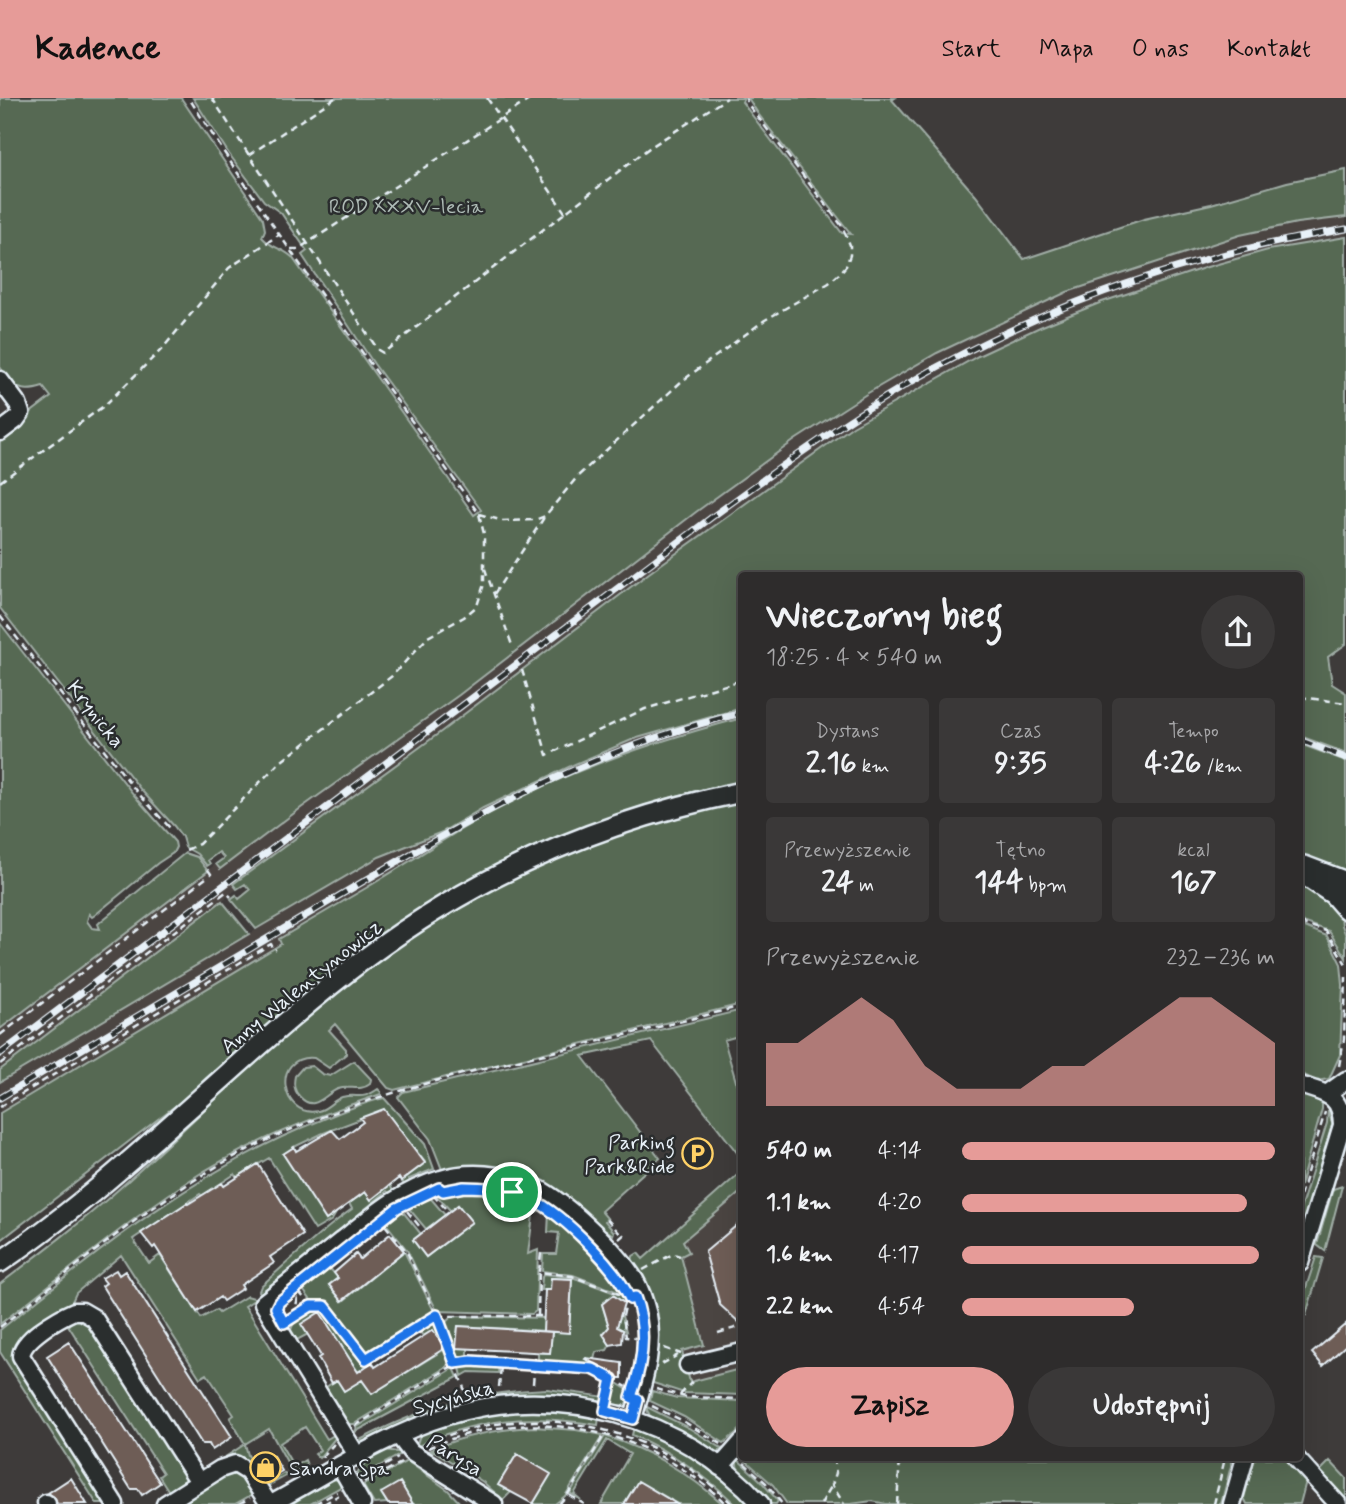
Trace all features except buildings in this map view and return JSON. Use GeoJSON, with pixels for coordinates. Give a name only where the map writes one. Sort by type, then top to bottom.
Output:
{"type":"FeatureCollection","features":[{"type":"Feature","properties":{"kind":"main road","name":"Anny Walentynowicz"},"geometry":{"type":"LineString","coordinates":[[0,1262],[42,1233],[108,1179],[344,975],[432,913],[492,878],[581,838],[672,808],[738,793]]}},
{"type":"Feature","properties":{"kind":"main road"},"geometry":{"type":"LineString","coordinates":[[1303,865],[1346,882]]}},
{"type":"Feature","properties":{"kind":"main road"},"geometry":{"type":"LineString","coordinates":[[1303,874],[1333,894],[1346,908]]}},
{"type":"Feature","properties":{"kind":"main road","name":"Anny Walentynowicz"},"geometry":{"type":"LineString","coordinates":[[0,1252],[42,1233]]}},
{"type":"Feature","properties":{"kind":"street"},"geometry":{"type":"LineString","coordinates":[[0,380],[20,409],[16,420],[0,432]]}},
{"type":"Feature","properties":{"kind":"street"},"geometry":{"type":"LineString","coordinates":[[1328,1093],[1346,1080]]}},
{"type":"Feature","properties":{"kind":"street"},"geometry":{"type":"LineString","coordinates":[[1303,1086],[1328,1093],[1344,1119],[1303,1253]]}},
{"type":"Feature","properties":{"kind":"street"},"geometry":{"type":"LineString","coordinates":[[358,1457],[263,1303],[404,1193],[455,1176],[491,1175],[532,1185],[569,1210],[616,1255],[634,1278],[648,1315],[650,1345],[633,1419]]}},
{"type":"Feature","properties":{"kind":"street"},"geometry":{"type":"LineString","coordinates":[[115,1504],[21,1356],[22,1348],[28,1340],[74,1311],[82,1311],[93,1318],[199,1482]]}},
{"type":"Feature","properties":{"kind":"street"},"geometry":{"type":"LineString","coordinates":[[690,1374],[738,1354]]}},
{"type":"Feature","properties":{"kind":"street","name":"Sycyńska"},"geometry":{"type":"LineString","coordinates":[[267,1500],[398,1435],[446,1416],[502,1404],[558,1403],[633,1419],[674,1437],[720,1466],[761,1504]]}},
{"type":"Feature","properties":{"kind":"street","name":"Parysa"},"geometry":{"type":"LineString","coordinates":[[398,1435],[413,1454],[494,1504]]}},
{"type":"Feature","properties":{"kind":"street"},"geometry":{"type":"LineString","coordinates":[[720,1466],[738,1446]]}},
{"type":"Feature","properties":{"kind":"street"},"geometry":{"type":"LineString","coordinates":[[1232,1504],[1244,1461]]}},
{"type":"Feature","properties":{"kind":"street"},"geometry":{"type":"LineString","coordinates":[[1298,1461],[1329,1500]]}},
{"type":"Feature","properties":{"kind":"street"},"geometry":{"type":"LineString","coordinates":[[165,1504],[225,1467],[235,1464],[248,1472],[267,1500]]}},
{"type":"Feature","properties":{"kind":"street"},"geometry":{"type":"LineString","coordinates":[[340,1466],[362,1504]]}},
{"type":"Feature","properties":{"kind":"path"},"geometry":{"type":"LineString","coordinates":[[186,850],[199,844],[278,764],[392,676],[428,637],[464,617],[477,606],[484,584],[484,534],[479,514],[224,154],[189,98]]}},
{"type":"Feature","properties":{"kind":"path"},"geometry":{"type":"LineString","coordinates":[[212,98],[306,244],[378,350],[383,353],[649,148],[727,98]]}},
{"type":"Feature","properties":{"kind":"path"},"geometry":{"type":"LineString","coordinates":[[248,155],[335,98]]}},
{"type":"Feature","properties":{"kind":"path"},"geometry":{"type":"LineString","coordinates":[[487,98],[566,214]]}},
{"type":"Feature","properties":{"kind":"path"},"geometry":{"type":"LineString","coordinates":[[291,249],[298,249],[306,244],[532,98]]}},
{"type":"Feature","properties":{"kind":"path"},"geometry":{"type":"LineString","coordinates":[[494,594],[545,516],[578,476],[682,381],[765,320],[829,283],[846,266],[850,245],[842,226],[746,99]]}},
{"type":"Feature","properties":{"kind":"path"},"geometry":{"type":"LineString","coordinates":[[0,482],[105,405],[163,348],[229,268],[280,234]]}},
{"type":"Feature","properties":{"kind":"path"},"geometry":{"type":"LineString","coordinates":[[479,514],[503,521],[535,520],[545,516]]}},
{"type":"Feature","properties":{"kind":"path"},"geometry":{"type":"LineString","coordinates":[[483,565],[513,648]]}},
{"type":"Feature","properties":{"kind":"path","name":"Krynicka"},"geometry":{"type":"LineString","coordinates":[[0,615],[137,792],[171,829]]}},
{"type":"Feature","properties":{"kind":"path"},"geometry":{"type":"LineString","coordinates":[[522,670],[547,755],[645,709],[738,681]]}},
{"type":"Feature","properties":{"kind":"path"},"geometry":{"type":"LineString","coordinates":[[1303,697],[1346,703]]}},
{"type":"Feature","properties":{"kind":"path"},"geometry":{"type":"LineString","coordinates":[[0,1035],[211,874],[207,868],[209,867]]}},
{"type":"Feature","properties":{"kind":"path"},"geometry":{"type":"LineString","coordinates":[[0,1064],[226,891],[230,897]]}},
{"type":"Feature","properties":{"kind":"path"},"geometry":{"type":"LineString","coordinates":[[1303,924],[1326,932],[1346,964]]}},
{"type":"Feature","properties":{"kind":"path"},"geometry":{"type":"LineString","coordinates":[[0,1107],[271,944],[276,950]]}},
{"type":"Feature","properties":{"kind":"path"},"geometry":{"type":"LineString","coordinates":[[1303,1186],[1323,1121],[1328,1093],[1343,1055],[1346,976]]}},
{"type":"Feature","properties":{"kind":"path"},"geometry":{"type":"LineString","coordinates":[[0,1327],[122,1232],[190,1184],[248,1149],[307,1123],[361,1102],[429,1082],[738,1007]]}},
{"type":"Feature","properties":{"kind":"path"},"geometry":{"type":"LineString","coordinates":[[435,1189],[429,1192],[445,1208]]}},
{"type":"Feature","properties":{"kind":"path"},"geometry":{"type":"LineString","coordinates":[[402,1205],[420,1227]]}},
{"type":"Feature","properties":{"kind":"path"},"geometry":{"type":"LineString","coordinates":[[607,1219],[622,1236]]}},
{"type":"Feature","properties":{"kind":"path"},"geometry":{"type":"LineString","coordinates":[[380,1220],[407,1252],[437,1315],[465,1391]]}},
{"type":"Feature","properties":{"kind":"path"},"geometry":{"type":"LineString","coordinates":[[538,1316],[541,1254]]}},
{"type":"Feature","properties":{"kind":"path"},"geometry":{"type":"LineString","coordinates":[[637,1272],[653,1267],[673,1254],[680,1256]]}},
{"type":"Feature","properties":{"kind":"path"},"geometry":{"type":"LineString","coordinates":[[539,1272],[572,1276],[629,1298]]}},
{"type":"Feature","properties":{"kind":"path"},"geometry":{"type":"LineString","coordinates":[[623,1285],[629,1298],[623,1316],[626,1337],[643,1339]]}},
{"type":"Feature","properties":{"kind":"path"},"geometry":{"type":"LineString","coordinates":[[294,1317],[299,1292],[311,1306]]}},
{"type":"Feature","properties":{"kind":"path"},"geometry":{"type":"LineString","coordinates":[[539,1293],[545,1293]]}},
{"type":"Feature","properties":{"kind":"path"},"geometry":{"type":"LineString","coordinates":[[284,1323],[311,1306],[325,1306],[370,1364]]}},
{"type":"Feature","properties":{"kind":"path"},"geometry":{"type":"LineString","coordinates":[[366,1359],[437,1315],[544,1316]]}},
{"type":"Feature","properties":{"kind":"path"},"geometry":{"type":"LineString","coordinates":[[718,1333],[738,1327]]}},
{"type":"Feature","properties":{"kind":"path"},"geometry":{"type":"LineString","coordinates":[[415,1329],[418,1334]]}},
{"type":"Feature","properties":{"kind":"path"},"geometry":{"type":"LineString","coordinates":[[391,1344],[394,1349]]}},
{"type":"Feature","properties":{"kind":"path"},"geometry":{"type":"LineString","coordinates":[[653,1369],[682,1354],[675,1354],[656,1344]]}},
{"type":"Feature","properties":{"kind":"path"},"geometry":{"type":"LineString","coordinates":[[471,1361],[472,1354]]}},
{"type":"Feature","properties":{"kind":"path"},"geometry":{"type":"LineString","coordinates":[[499,1387],[502,1356]]}},
{"type":"Feature","properties":{"kind":"path"},"geometry":{"type":"LineString","coordinates":[[533,1384],[536,1357]]}},
{"type":"Feature","properties":{"kind":"path"},"geometry":{"type":"LineString","coordinates":[[320,1460],[343,1434],[455,1363],[471,1361],[593,1369],[634,1390],[631,1397],[640,1392],[738,1399]]}},
{"type":"Feature","properties":{"kind":"path"},"geometry":{"type":"LineString","coordinates":[[678,1395],[690,1374]]}},
{"type":"Feature","properties":{"kind":"path"},"geometry":{"type":"LineString","coordinates":[[559,1504],[568,1494],[602,1431],[612,1379]]}},
{"type":"Feature","properties":{"kind":"path"},"geometry":{"type":"LineString","coordinates":[[324,1504],[458,1432],[504,1423],[549,1420],[641,1441],[697,1473],[732,1504]]}},
{"type":"Feature","properties":{"kind":"path"},"geometry":{"type":"LineString","coordinates":[[602,1431],[674,1463],[726,1504]]}},
{"type":"Feature","properties":{"kind":"path"},"geometry":{"type":"LineString","coordinates":[[821,1504],[836,1473],[834,1461]]}},
{"type":"Feature","properties":{"kind":"path"},"geometry":{"type":"LineString","coordinates":[[897,1504],[900,1461]]}},
{"type":"Feature","properties":{"kind":"path"},"geometry":{"type":"LineString","coordinates":[[1214,1504],[1224,1461]]}},
{"type":"Feature","properties":{"kind":"path"},"geometry":{"type":"LineString","coordinates":[[832,1485],[844,1504]]}},
{"type":"Feature","properties":{"kind":"path"},"geometry":{"type":"LineString","coordinates":[[568,1494],[584,1504]]}},
{"type":"Feature","properties":{"kind":"path"},"geometry":{"type":"LineString","coordinates":[[239,1504],[267,1500]]}},
{"type":"Feature","properties":{"kind":"shaded area"},"geometry":{"type":"Polygon","coordinates":[[[1346,217],[1346,237],[1269,250],[1207,267],[1102,302],[978,356],[853,426],[649,573],[442,731],[233,884],[237,889],[0,1070],[0,1029],[216,864],[220,869],[459,695],[696,512],[795,440],[868,393],[937,353],[1067,292],[1240,235],[1297,223],[1346,217]]]}},
{"type":"Feature","properties":{"kind":"shaded area"},"geometry":{"type":"Polygon","coordinates":[[[738,709],[738,719],[640,747],[573,773],[325,911],[280,939],[282,943],[0,1113],[0,1082],[379,857],[442,832],[538,780],[634,739],[738,709]]]}},
{"type":"Feature","properties":{"kind":"shaded area"},"geometry":{"type":"Polygon","coordinates":[[[1303,737],[1346,753],[1346,761],[1303,745],[1303,737]]]}},
{"type":"Feature","properties":{"kind":"shaded area"},"geometry":{"type":"Polygon","coordinates":[[[738,1187],[738,1395],[684,1393],[659,1256],[738,1187]]]}},
{"type":"Feature","properties":{"kind":"green space","name":"ROD XXXV-lecia"},"geometry":{"type":"Polygon","coordinates":[[[0,98],[181,98],[263,219],[265,230],[262,237],[292,257],[474,515],[481,510],[374,364],[302,255],[307,251],[281,213],[264,201],[229,154],[193,98],[744,98],[742,102],[842,233],[851,234],[748,98],[895,98],[892,100],[976,196],[1024,259],[1144,219],[1211,204],[1287,182],[1346,170],[1346,217],[1297,223],[1240,235],[1067,292],[937,353],[795,440],[696,512],[459,695],[220,869],[216,864],[224,858],[219,852],[208,860],[210,864],[207,866],[197,854],[185,847],[174,826],[141,790],[0,608],[0,436],[51,397],[43,387],[28,390],[17,387],[0,367],[0,98]]]}},
{"type":"Feature","properties":{"kind":"green space"},"geometry":{"type":"Polygon","coordinates":[[[1346,237],[1346,644],[1328,657],[1332,684],[1346,693],[1346,753],[1303,737],[1303,572],[738,572],[738,709],[634,739],[575,764],[483,808],[442,832],[379,857],[256,929],[231,899],[236,895],[239,899],[250,890],[245,884],[237,889],[233,884],[442,731],[649,573],[853,426],[978,356],[1040,327],[1102,302],[1268,250],[1346,237]]]}},
{"type":"Feature","properties":{"kind":"green space"},"geometry":{"type":"Polygon","coordinates":[[[0,623],[134,795],[175,842],[173,853],[95,915],[92,917],[89,914],[87,921],[92,928],[100,929],[100,922],[185,853],[197,857],[208,871],[0,1029],[0,623]]]}},
{"type":"Feature","properties":{"kind":"green space"},"geometry":{"type":"Polygon","coordinates":[[[738,719],[738,783],[672,797],[599,822],[529,851],[464,883],[0,1241],[0,1113],[281,944],[279,939],[502,806],[603,762],[738,719]]]}},
{"type":"Feature","properties":{"kind":"green space"},"geometry":{"type":"Polygon","coordinates":[[[1303,745],[1346,761],[1346,875],[1303,857],[1303,745]]]}},
{"type":"Feature","properties":{"kind":"green space"},"geometry":{"type":"Polygon","coordinates":[[[738,802],[738,1005],[394,1090],[388,1088],[335,1024],[329,1030],[346,1049],[346,1054],[329,1068],[314,1058],[300,1059],[291,1066],[286,1075],[289,1097],[296,1106],[305,1111],[318,1111],[342,1097],[363,1096],[378,1089],[381,1094],[281,1132],[210,1168],[139,1216],[0,1324],[0,1284],[106,1201],[280,1040],[346,983],[381,957],[423,928],[509,880],[598,843],[738,802]]]}},
{"type":"Feature","properties":{"kind":"green space"},"geometry":{"type":"Polygon","coordinates":[[[1303,881],[1317,889],[1341,916],[1346,936],[1346,958],[1329,931],[1303,922],[1303,881]]]}},
{"type":"Feature","properties":{"kind":"green space"},"geometry":{"type":"Polygon","coordinates":[[[222,901],[249,934],[0,1082],[0,1070],[222,901]]]}},
{"type":"Feature","properties":{"kind":"green space"},"geometry":{"type":"Polygon","coordinates":[[[1303,926],[1327,936],[1341,964],[1343,985],[1340,1055],[1329,1079],[1316,1081],[1303,1074],[1303,926]]]}},
{"type":"Feature","properties":{"kind":"green space"},"geometry":{"type":"Polygon","coordinates":[[[738,1011],[738,1036],[724,1040],[738,1089],[738,1154],[651,1041],[582,1056],[660,1158],[601,1211],[614,1232],[613,1235],[606,1230],[602,1233],[547,1187],[443,1172],[430,1139],[398,1097],[403,1092],[738,1011]]]}},
{"type":"Feature","properties":{"kind":"green space"},"geometry":{"type":"Polygon","coordinates":[[[354,1061],[371,1079],[370,1084],[359,1088],[338,1089],[315,1103],[305,1101],[296,1092],[295,1076],[303,1067],[312,1066],[322,1074],[330,1076],[354,1061]]]}},
{"type":"Feature","properties":{"kind":"green space"},"geometry":{"type":"Polygon","coordinates":[[[1303,1095],[1322,1103],[1303,1176],[1303,1095]]]}},
{"type":"Feature","properties":{"kind":"green space"},"geometry":{"type":"Polygon","coordinates":[[[384,1098],[425,1144],[434,1169],[409,1179],[411,1184],[406,1186],[401,1181],[425,1162],[384,1110],[321,1134],[337,1155],[390,1185],[394,1193],[391,1195],[387,1191],[318,1248],[321,1252],[262,1295],[259,1291],[261,1286],[352,1209],[349,1203],[358,1197],[319,1135],[294,1147],[326,1220],[336,1213],[332,1220],[315,1230],[269,1158],[237,1177],[235,1174],[202,1196],[200,1194],[133,1239],[149,1263],[160,1255],[201,1318],[216,1310],[219,1313],[247,1296],[254,1298],[245,1306],[327,1439],[336,1434],[337,1436],[319,1458],[315,1454],[320,1450],[305,1427],[280,1443],[294,1467],[305,1460],[307,1465],[293,1473],[269,1429],[245,1444],[230,1418],[234,1415],[207,1374],[200,1378],[121,1255],[76,1293],[69,1308],[17,1342],[13,1350],[16,1360],[110,1504],[97,1504],[0,1352],[0,1330],[113,1241],[232,1162],[343,1111],[384,1098]]]}},
{"type":"Feature","properties":{"kind":"green space"},"geometry":{"type":"Polygon","coordinates":[[[1328,1110],[1334,1130],[1303,1228],[1303,1200],[1327,1123],[1328,1110]]]}},
{"type":"Feature","properties":{"kind":"green space"},"geometry":{"type":"Polygon","coordinates":[[[738,1175],[738,1194],[683,1241],[689,1252],[681,1256],[704,1345],[682,1351],[690,1382],[738,1370],[738,1395],[684,1393],[650,1382],[632,1262],[633,1256],[638,1253],[643,1259],[738,1175]]]}},
{"type":"Feature","properties":{"kind":"green space"},"geometry":{"type":"Polygon","coordinates":[[[1342,1186],[1325,1251],[1317,1245],[1333,1189],[1342,1186]]]}},
{"type":"Feature","properties":{"kind":"green space"},"geometry":{"type":"Polygon","coordinates":[[[471,1189],[508,1194],[542,1208],[533,1215],[528,1254],[538,1250],[536,1311],[532,1314],[437,1311],[407,1250],[384,1221],[400,1208],[421,1234],[413,1240],[426,1257],[471,1222],[458,1205],[451,1211],[433,1192],[443,1194],[471,1189]]]}},
{"type":"Feature","properties":{"kind":"green space"},"geometry":{"type":"Polygon","coordinates":[[[427,1194],[445,1215],[426,1229],[406,1205],[427,1194]]]}},
{"type":"Feature","properties":{"kind":"green space"},"geometry":{"type":"Polygon","coordinates":[[[549,1213],[605,1265],[626,1295],[573,1275],[542,1271],[543,1254],[556,1254],[559,1233],[548,1232],[549,1213]]]}},
{"type":"Feature","properties":{"kind":"green space"},"geometry":{"type":"Polygon","coordinates":[[[404,1251],[435,1313],[368,1355],[326,1305],[313,1303],[301,1287],[328,1266],[338,1278],[329,1285],[343,1301],[404,1251]]]}},
{"type":"Feature","properties":{"kind":"green space"},"geometry":{"type":"Polygon","coordinates":[[[1316,1257],[1323,1258],[1306,1315],[1303,1314],[1303,1297],[1316,1257]]]}},
{"type":"Feature","properties":{"kind":"green space"},"geometry":{"type":"Polygon","coordinates":[[[544,1274],[572,1277],[625,1299],[624,1303],[613,1295],[602,1304],[606,1317],[622,1316],[626,1331],[611,1325],[603,1334],[610,1345],[607,1350],[596,1352],[592,1367],[538,1363],[538,1353],[550,1353],[552,1332],[569,1332],[572,1279],[551,1278],[550,1290],[541,1290],[544,1274]]]}},
{"type":"Feature","properties":{"kind":"green space"},"geometry":{"type":"Polygon","coordinates":[[[315,1307],[325,1309],[368,1365],[360,1376],[308,1334],[297,1340],[291,1330],[295,1319],[315,1307]]]}},
{"type":"Feature","properties":{"kind":"green space"},"geometry":{"type":"Polygon","coordinates":[[[452,1316],[548,1318],[548,1331],[458,1326],[456,1348],[468,1348],[468,1359],[457,1358],[444,1324],[452,1316]]]}},
{"type":"Feature","properties":{"kind":"green space"},"geometry":{"type":"Polygon","coordinates":[[[77,1319],[89,1323],[185,1469],[185,1484],[170,1493],[159,1476],[163,1473],[68,1325],[77,1319]]]}},
{"type":"Feature","properties":{"kind":"green space"},"geometry":{"type":"Polygon","coordinates":[[[429,1322],[439,1325],[450,1357],[447,1367],[354,1424],[349,1424],[326,1387],[337,1380],[344,1391],[362,1380],[372,1394],[445,1349],[433,1330],[423,1336],[418,1329],[429,1322]]]}},
{"type":"Feature","properties":{"kind":"green space"},"geometry":{"type":"Polygon","coordinates":[[[459,1364],[499,1365],[498,1373],[469,1372],[462,1376],[459,1364]]]}},
{"type":"Feature","properties":{"kind":"green space"},"geometry":{"type":"Polygon","coordinates":[[[454,1368],[458,1377],[355,1432],[357,1427],[454,1368]]]}},
{"type":"Feature","properties":{"kind":"green space"},"geometry":{"type":"Polygon","coordinates":[[[615,1382],[631,1392],[631,1400],[625,1405],[611,1405],[615,1382]]]}},
{"type":"Feature","properties":{"kind":"green space"},"geometry":{"type":"Polygon","coordinates":[[[547,1389],[606,1397],[604,1403],[529,1395],[473,1401],[444,1410],[366,1444],[360,1440],[383,1428],[450,1403],[496,1394],[547,1389]]]}},
{"type":"Feature","properties":{"kind":"green space"},"geometry":{"type":"Polygon","coordinates":[[[652,1391],[677,1398],[738,1401],[738,1431],[724,1443],[684,1417],[650,1401],[652,1391]]]}},
{"type":"Feature","properties":{"kind":"green space"},"geometry":{"type":"Polygon","coordinates":[[[645,1406],[723,1449],[717,1452],[707,1449],[650,1416],[645,1406]]]}},
{"type":"Feature","properties":{"kind":"green space"},"geometry":{"type":"Polygon","coordinates":[[[554,1410],[599,1417],[598,1425],[527,1419],[505,1421],[461,1429],[416,1447],[420,1435],[443,1424],[482,1414],[554,1410]]]}},
{"type":"Feature","properties":{"kind":"green space"},"geometry":{"type":"Polygon","coordinates":[[[534,1427],[603,1435],[565,1496],[555,1504],[533,1504],[550,1474],[517,1454],[499,1484],[511,1492],[503,1500],[483,1482],[434,1451],[425,1455],[424,1453],[477,1434],[534,1427]]]}},
{"type":"Feature","properties":{"kind":"green space"},"geometry":{"type":"Polygon","coordinates":[[[634,1427],[696,1460],[751,1504],[735,1504],[687,1465],[632,1435],[634,1427]]]}},
{"type":"Feature","properties":{"kind":"green space"},"geometry":{"type":"Polygon","coordinates":[[[605,1436],[638,1448],[668,1464],[723,1504],[669,1504],[671,1500],[638,1481],[624,1504],[601,1504],[630,1454],[607,1440],[574,1494],[581,1500],[570,1493],[605,1436]]]}},
{"type":"Feature","properties":{"kind":"green space"},"geometry":{"type":"Polygon","coordinates":[[[245,1444],[248,1455],[266,1484],[284,1473],[286,1476],[266,1487],[248,1463],[240,1458],[204,1472],[198,1470],[213,1465],[245,1444]]]}},
{"type":"Feature","properties":{"kind":"green space"},"geometry":{"type":"Polygon","coordinates":[[[386,1450],[403,1453],[356,1479],[361,1464],[386,1450]]]}},
{"type":"Feature","properties":{"kind":"green space"},"geometry":{"type":"Polygon","coordinates":[[[736,1458],[760,1480],[778,1501],[776,1504],[770,1504],[738,1471],[736,1458]]]}},
{"type":"Feature","properties":{"kind":"green space"},"geometry":{"type":"Polygon","coordinates":[[[407,1461],[448,1490],[461,1504],[413,1504],[382,1493],[387,1503],[374,1504],[363,1485],[407,1461]]]}},
{"type":"Feature","properties":{"kind":"green space"},"geometry":{"type":"Polygon","coordinates":[[[746,1461],[1232,1461],[1221,1504],[886,1504],[872,1501],[851,1504],[787,1504],[773,1485],[746,1461]]]}},
{"type":"Feature","properties":{"kind":"green space"},"geometry":{"type":"Polygon","coordinates":[[[1254,1461],[1292,1461],[1306,1481],[1300,1504],[1247,1504],[1244,1498],[1254,1461]]]}},
{"type":"Feature","properties":{"kind":"green space"},"geometry":{"type":"Polygon","coordinates":[[[1330,1461],[1346,1478],[1346,1500],[1320,1471],[1330,1461]]]}},
{"type":"Feature","properties":{"kind":"green space"},"geometry":{"type":"Polygon","coordinates":[[[233,1473],[240,1476],[251,1495],[235,1504],[173,1504],[219,1474],[233,1473]]]}},
{"type":"Feature","properties":{"kind":"green space"},"geometry":{"type":"Polygon","coordinates":[[[331,1479],[344,1485],[310,1504],[287,1504],[331,1479]]]}},
{"type":"Feature","properties":{"kind":"railway"},"geometry":{"type":"LineString","coordinates":[[0,1054],[712,517],[809,447],[884,398],[960,355],[1066,307],[1120,286],[1232,253],[1346,229]]}},
{"type":"Feature","properties":{"kind":"railway"},"geometry":{"type":"LineString","coordinates":[[0,1098],[466,823],[518,796],[627,748],[738,714]]}},
{"type":"Feature","properties":{"kind":"railway"},"geometry":{"type":"LineString","coordinates":[[1303,741],[1346,758]]}},
{"type":"Feature","properties":{"kind":"place","name":"Parking Park&Ride"},"geometry":{"type":"Point","coordinates":[698,1154]}},
{"type":"Feature","properties":{"kind":"place","name":"Sandra Spa"},"geometry":{"type":"Point","coordinates":[266,1468]}},
{"type":"Feature","properties":{"kind":"route"},"geometry":{"type":"LineString","coordinates":[[464,1187],[489,1187],[512,1192],[547,1208],[604,1260],[616,1274],[630,1299],[635,1297],[641,1315],[643,1339],[639,1372],[631,1397],[638,1400],[633,1419],[605,1411],[612,1379],[593,1369],[462,1360],[455,1363],[437,1315],[366,1359],[325,1306],[311,1306],[284,1323],[279,1314],[276,1308],[279,1302],[380,1220],[416,1197],[439,1188],[443,1191],[464,1187]]}}]}
